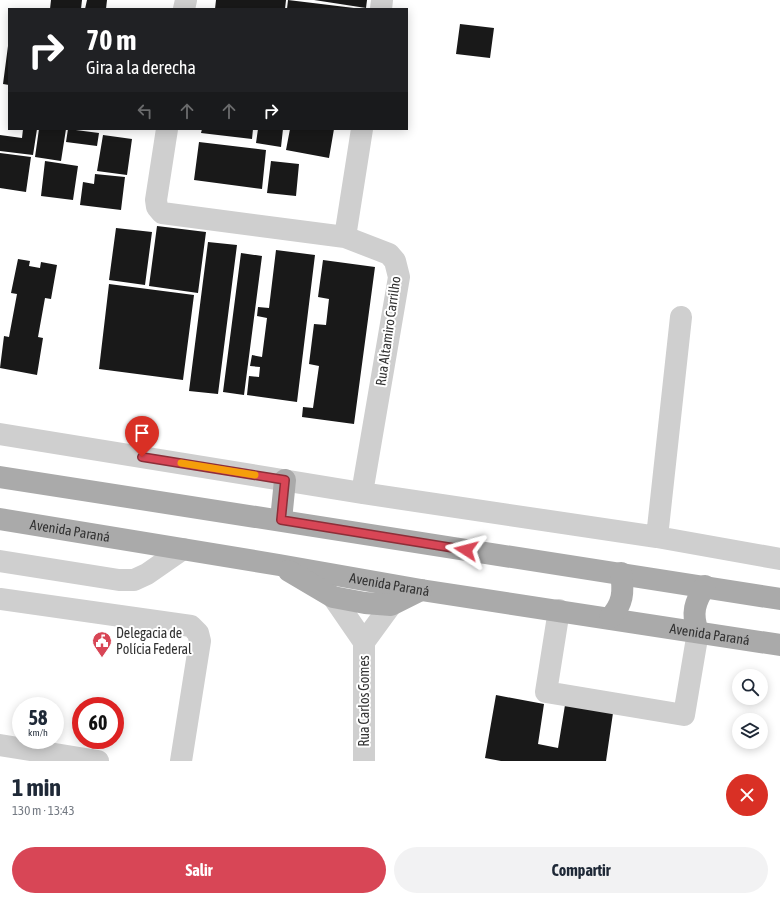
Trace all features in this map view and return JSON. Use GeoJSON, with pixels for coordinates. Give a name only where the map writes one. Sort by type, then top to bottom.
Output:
{"type":"FeatureCollection","features":[{"type":"Feature","properties":{"kind":"main road"},"geometry":{"type":"LineString","coordinates":[[0,477],[780,599]]}},
{"type":"Feature","properties":{"kind":"main road"},"geometry":{"type":"LineString","coordinates":[[281,520],[285,480]]}},
{"type":"Feature","properties":{"kind":"main road","name":"Avenida Paraná"},"geometry":{"type":"LineString","coordinates":[[0,519],[421,590],[780,644]]}},
{"type":"Feature","properties":{"kind":"main road"},"geometry":{"type":"LineString","coordinates":[[279,565],[333,597],[365,603],[392,605],[421,590]]}},
{"type":"Feature","properties":{"kind":"main road"},"geometry":{"type":"LineString","coordinates":[[610,618],[621,602],[623,584],[621,573]]}},
{"type":"Feature","properties":{"kind":"main road"},"geometry":{"type":"LineString","coordinates":[[698,632],[694,621],[695,602],[704,586]]}},
{"type":"Feature","properties":{"kind":"street","name":"Rua Altamiro Carrilho"},"geometry":{"type":"LineString","coordinates":[[167,130],[156,200],[157,207],[162,213],[345,237],[389,254],[395,261],[399,277],[362,493]]}},
{"type":"Feature","properties":{"kind":"street"},"geometry":{"type":"LineString","coordinates":[[345,237],[362,130]]}},
{"type":"Feature","properties":{"kind":"street"},"geometry":{"type":"LineString","coordinates":[[657,537],[681,318]]}},
{"type":"Feature","properties":{"kind":"street"},"geometry":{"type":"LineString","coordinates":[[0,434],[362,493],[657,537],[780,559]]}},
{"type":"Feature","properties":{"kind":"street"},"geometry":{"type":"LineString","coordinates":[[0,561],[118,580],[134,580],[147,574],[182,549]]}},
{"type":"Feature","properties":{"kind":"street","name":"Rua Carlos Gomes"},"geometry":{"type":"LineString","coordinates":[[333,597],[364,642],[364,761]]}},
{"type":"Feature","properties":{"kind":"street"},"geometry":{"type":"LineString","coordinates":[[0,599],[191,626],[198,633],[200,641],[181,761]]}},
{"type":"Feature","properties":{"kind":"street","name":"Rua Carlos Gomes"},"geometry":{"type":"LineString","coordinates":[[364,642],[392,605]]}},
{"type":"Feature","properties":{"kind":"street"},"geometry":{"type":"LineString","coordinates":[[559,610],[546,692],[684,715],[698,632]]}},
{"type":"Feature","properties":{"kind":"street"},"geometry":{"type":"LineString","coordinates":[[0,744],[98,761]]}},
{"type":"Feature","properties":{"kind":"building"},"geometry":{"type":"Polygon","coordinates":[[[51,0],[82,0],[81,8],[50,8],[51,0]]]}},
{"type":"Feature","properties":{"kind":"building"},"geometry":{"type":"Polygon","coordinates":[[[87,0],[107,0],[106,8],[85,8],[87,0]]]}},
{"type":"Feature","properties":{"kind":"building"},"geometry":{"type":"Polygon","coordinates":[[[216,0],[286,0],[285,8],[215,8],[216,0]]]}},
{"type":"Feature","properties":{"kind":"building"},"geometry":{"type":"Polygon","coordinates":[[[288,0],[354,8],[287,8],[288,0]]]}},
{"type":"Feature","properties":{"kind":"building"},"geometry":{"type":"Polygon","coordinates":[[[314,0],[367,0],[366,8],[314,0]]]}},
{"type":"Feature","properties":{"kind":"building"},"geometry":{"type":"Polygon","coordinates":[[[460,24],[494,28],[490,58],[456,54],[460,24]]]}},
{"type":"Feature","properties":{"kind":"building"},"geometry":{"type":"Polygon","coordinates":[[[8,46],[8,85],[3,84],[8,46]]]}},
{"type":"Feature","properties":{"kind":"building"},"geometry":{"type":"Polygon","coordinates":[[[23,130],[37,130],[33,155],[0,151],[0,135],[22,138],[23,130]]]}},
{"type":"Feature","properties":{"kind":"building"},"geometry":{"type":"Polygon","coordinates":[[[39,130],[66,130],[61,161],[35,157],[39,130]]]}},
{"type":"Feature","properties":{"kind":"building"},"geometry":{"type":"Polygon","coordinates":[[[68,130],[99,133],[97,146],[66,142],[68,130]]]}},
{"type":"Feature","properties":{"kind":"building"},"geometry":{"type":"Polygon","coordinates":[[[202,130],[253,130],[252,139],[201,133],[202,130]]]}},
{"type":"Feature","properties":{"kind":"building"},"geometry":{"type":"Polygon","coordinates":[[[258,130],[283,130],[281,147],[256,143],[258,130]]]}},
{"type":"Feature","properties":{"kind":"building"},"geometry":{"type":"Polygon","coordinates":[[[290,130],[334,130],[329,158],[286,150],[290,130]]]}},
{"type":"Feature","properties":{"kind":"building"},"geometry":{"type":"Polygon","coordinates":[[[103,135],[132,139],[127,175],[97,171],[103,135]]]}},
{"type":"Feature","properties":{"kind":"building"},"geometry":{"type":"Polygon","coordinates":[[[199,142],[266,150],[262,189],[194,180],[199,142]]]}},
{"type":"Feature","properties":{"kind":"building"},"geometry":{"type":"Polygon","coordinates":[[[0,153],[31,157],[26,192],[0,188],[0,153]]]}},
{"type":"Feature","properties":{"kind":"building"},"geometry":{"type":"Polygon","coordinates":[[[45,161],[78,166],[73,200],[41,196],[45,161]]]}},
{"type":"Feature","properties":{"kind":"building"},"geometry":{"type":"Polygon","coordinates":[[[271,161],[299,164],[296,196],[267,193],[271,161]]]}},
{"type":"Feature","properties":{"kind":"building"},"geometry":{"type":"Polygon","coordinates":[[[95,174],[125,177],[121,210],[80,205],[83,182],[94,184],[95,174]]]}},
{"type":"Feature","properties":{"kind":"building"},"geometry":{"type":"Polygon","coordinates":[[[157,226],[206,232],[198,293],[149,286],[157,226]]]}},
{"type":"Feature","properties":{"kind":"building"},"geometry":{"type":"Polygon","coordinates":[[[116,228],[152,232],[145,285],[109,280],[116,228]]]}},
{"type":"Feature","properties":{"kind":"building"},"geometry":{"type":"Polygon","coordinates":[[[208,242],[237,245],[218,394],[189,391],[208,242]]]}},
{"type":"Feature","properties":{"kind":"building"},"geometry":{"type":"Polygon","coordinates":[[[276,250],[315,255],[297,402],[247,395],[249,376],[259,377],[260,367],[250,366],[252,355],[262,357],[267,318],[257,316],[258,307],[269,308],[276,250]]]}},
{"type":"Feature","properties":{"kind":"building"},"geometry":{"type":"Polygon","coordinates":[[[241,253],[262,256],[244,395],[223,392],[241,253]]]}},
{"type":"Feature","properties":{"kind":"building"},"geometry":{"type":"Polygon","coordinates":[[[18,259],[30,261],[29,266],[40,268],[41,262],[57,265],[51,299],[45,298],[38,337],[43,338],[37,375],[0,368],[4,336],[9,337],[17,294],[11,293],[18,259]]]}},
{"type":"Feature","properties":{"kind":"building"},"geometry":{"type":"Polygon","coordinates":[[[323,260],[375,267],[354,424],[302,417],[303,407],[313,408],[319,366],[309,364],[314,324],[326,325],[329,299],[318,297],[323,260]]]}},
{"type":"Feature","properties":{"kind":"building"},"geometry":{"type":"Polygon","coordinates":[[[109,284],[194,295],[183,380],[99,369],[109,284]]]}},
{"type":"Feature","properties":{"kind":"building"},"geometry":{"type":"Polygon","coordinates":[[[496,695],[544,704],[538,744],[558,748],[565,705],[613,713],[606,761],[501,761],[485,758],[496,695]]]}},
{"type":"Feature","properties":{"kind":"slow traffic"},"geometry":{"type":"LineString","coordinates":[[181,463],[255,475]]}},
{"type":"Feature","properties":{"kind":"place","name":"Delegacia de Polícia Federal"},"geometry":{"type":"Point","coordinates":[102,658]}},
{"type":"Feature","properties":{"kind":"route"},"geometry":{"type":"LineString","coordinates":[[142,457],[285,480],[281,520],[466,550]]}}]}
